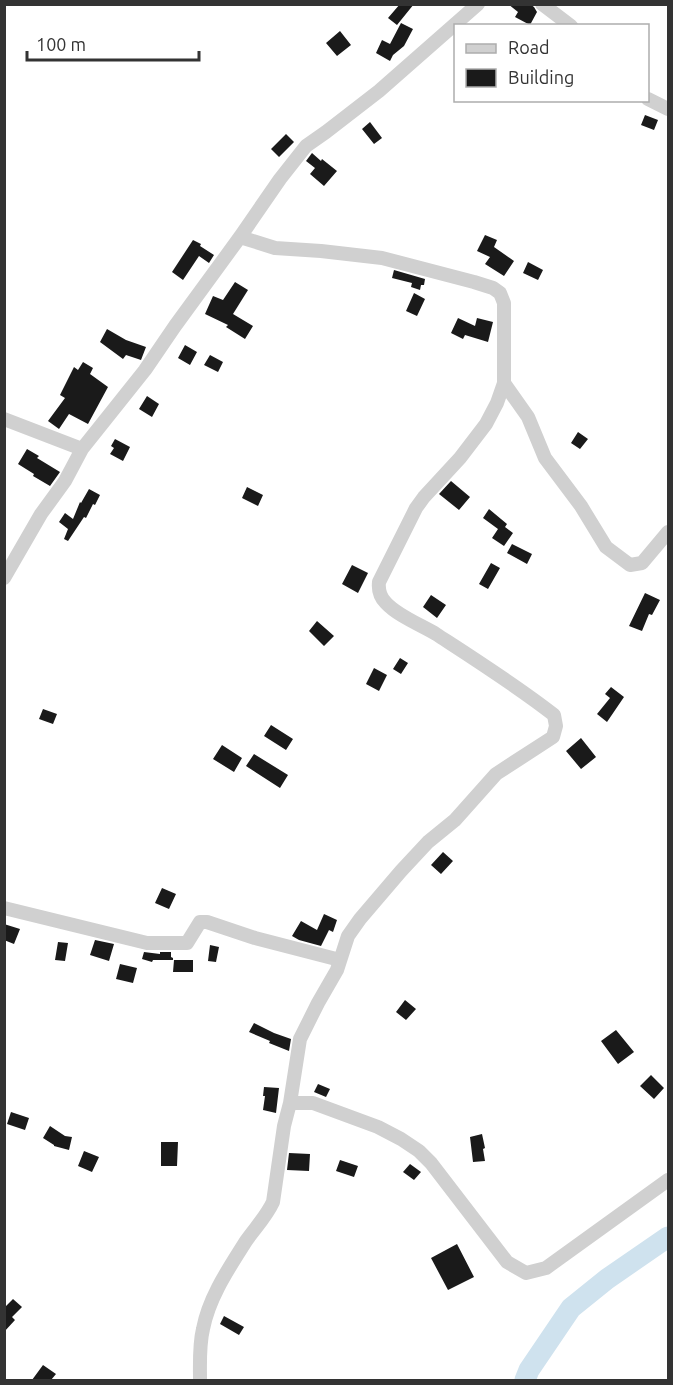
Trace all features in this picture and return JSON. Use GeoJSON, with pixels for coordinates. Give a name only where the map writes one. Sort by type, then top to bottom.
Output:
{"type":"FeatureCollection","features":[{"type":"Feature","properties":{"kind":"street"},"geometry":{"type":"LineString","coordinates":[[455,24],[478,4]]}},
{"type":"Feature","properties":{"kind":"street"},"geometry":{"type":"LineString","coordinates":[[542,4],[568,24]]}},
{"type":"Feature","properties":{"kind":"street"},"geometry":{"type":"LineString","coordinates":[[4,578],[41,514],[65,481],[82,449],[146,370],[280,179],[306,146],[379,91],[454,25]]}},
{"type":"Feature","properties":{"kind":"street"},"geometry":{"type":"LineString","coordinates":[[649,99],[669,109]]}},
{"type":"Feature","properties":{"kind":"street"},"geometry":{"type":"LineString","coordinates":[[200,1380],[202,1330],[211,1301],[233,1262],[273,1202],[300,1039],[337,970],[348,936],[378,897],[428,842],[455,820],[496,774],[553,736],[556,726],[554,715],[454,646],[393,609],[384,602],[378,592],[379,582],[416,508],[486,424],[497,403],[504,383],[504,303],[500,293],[493,288],[474,282],[382,258],[275,248],[240,237]]}},
{"type":"Feature","properties":{"kind":"street"},"geometry":{"type":"LineString","coordinates":[[504,383],[528,417],[545,458],[581,506],[606,547],[630,564],[642,563],[669,532]]}},
{"type":"Feature","properties":{"kind":"street"},"geometry":{"type":"LineString","coordinates":[[4,419],[82,449]]}},
{"type":"Feature","properties":{"kind":"street"},"geometry":{"type":"LineString","coordinates":[[4,908],[147,943],[187,943],[200,922],[207,922],[255,938],[340,960]]}},
{"type":"Feature","properties":{"kind":"street"},"geometry":{"type":"LineString","coordinates":[[290,1103],[313,1103],[378,1127],[419,1151],[507,1262],[525,1273],[546,1268],[669,1180]]}},
{"type":"Feature","properties":{"kind":"building"},"geometry":{"type":"Polygon","coordinates":[[[400,4],[414,4],[397,25],[388,18],[400,4]]]}},
{"type":"Feature","properties":{"kind":"building"},"geometry":{"type":"Polygon","coordinates":[[[508,4],[530,4],[537,12],[531,24],[528,24],[515,17],[518,12],[508,4]]]}},
{"type":"Feature","properties":{"kind":"building"},"geometry":{"type":"Polygon","coordinates":[[[401,23],[413,29],[404,46],[393,55],[390,61],[376,53],[382,40],[390,44],[401,23]]]}},
{"type":"Feature","properties":{"kind":"building"},"geometry":{"type":"Polygon","coordinates":[[[340,31],[351,45],[337,56],[326,43],[340,31]]]}},
{"type":"Feature","properties":{"kind":"building"},"geometry":{"type":"Polygon","coordinates":[[[645,115],[658,120],[654,130],[641,125],[645,115]]]}},
{"type":"Feature","properties":{"kind":"building"},"geometry":{"type":"Polygon","coordinates":[[[370,122],[382,138],[374,144],[362,129],[370,122]]]}},
{"type":"Feature","properties":{"kind":"building"},"geometry":{"type":"Polygon","coordinates":[[[286,134],[294,142],[279,157],[271,149],[286,134]]]}},
{"type":"Feature","properties":{"kind":"building"},"geometry":{"type":"Polygon","coordinates":[[[312,153],[337,171],[324,186],[310,174],[315,168],[306,161],[312,153]]]}},
{"type":"Feature","properties":{"kind":"building"},"geometry":{"type":"Polygon","coordinates":[[[485,235],[497,240],[494,247],[514,261],[504,276],[485,264],[490,257],[477,251],[485,235]]]}},
{"type":"Feature","properties":{"kind":"building"},"geometry":{"type":"Polygon","coordinates":[[[193,240],[214,255],[209,263],[199,256],[183,280],[172,272],[193,240]]]}},
{"type":"Feature","properties":{"kind":"building"},"geometry":{"type":"Polygon","coordinates":[[[528,262],[543,270],[538,280],[523,273],[528,262]]]}},
{"type":"Feature","properties":{"kind":"building"},"geometry":{"type":"Polygon","coordinates":[[[394,270],[425,279],[424,285],[421,285],[420,290],[411,287],[412,283],[392,278],[394,270]]]}},
{"type":"Feature","properties":{"kind":"building"},"geometry":{"type":"Polygon","coordinates":[[[235,282],[248,290],[233,314],[253,326],[245,339],[226,327],[228,325],[205,314],[213,296],[223,300],[235,282]]]}},
{"type":"Feature","properties":{"kind":"building"},"geometry":{"type":"Polygon","coordinates":[[[414,293],[425,299],[417,316],[406,311],[414,293]]]}},
{"type":"Feature","properties":{"kind":"building"},"geometry":{"type":"Polygon","coordinates":[[[458,318],[475,326],[477,318],[493,322],[488,342],[465,335],[463,339],[451,333],[458,318]]]}},
{"type":"Feature","properties":{"kind":"building"},"geometry":{"type":"Polygon","coordinates":[[[107,329],[126,340],[146,347],[141,360],[126,355],[123,359],[100,342],[107,329]]]}},
{"type":"Feature","properties":{"kind":"building"},"geometry":{"type":"Polygon","coordinates":[[[185,345],[197,352],[190,365],[178,358],[185,345]]]}},
{"type":"Feature","properties":{"kind":"building"},"geometry":{"type":"Polygon","coordinates":[[[210,355],[223,362],[218,372],[204,365],[210,355]]]}},
{"type":"Feature","properties":{"kind":"building"},"geometry":{"type":"Polygon","coordinates":[[[83,362],[93,368],[90,374],[108,387],[88,424],[69,414],[59,429],[48,421],[65,398],[60,395],[74,367],[78,370],[83,362]]]}},
{"type":"Feature","properties":{"kind":"building"},"geometry":{"type":"Polygon","coordinates":[[[147,396],[159,404],[152,417],[139,409],[147,396]]]}},
{"type":"Feature","properties":{"kind":"building"},"geometry":{"type":"Polygon","coordinates":[[[578,432],[588,439],[580,449],[571,443],[578,432]]]}},
{"type":"Feature","properties":{"kind":"building"},"geometry":{"type":"Polygon","coordinates":[[[115,439],[130,447],[123,461],[110,454],[114,448],[111,446],[115,439]]]}},
{"type":"Feature","properties":{"kind":"building"},"geometry":{"type":"Polygon","coordinates":[[[27,449],[60,472],[50,486],[18,464],[27,449]]]}},
{"type":"Feature","properties":{"kind":"building"},"geometry":{"type":"Polygon","coordinates":[[[451,481],[470,497],[459,510],[439,494],[451,481]]]}},
{"type":"Feature","properties":{"kind":"building"},"geometry":{"type":"Polygon","coordinates":[[[247,487],[263,495],[258,506],[242,498],[247,487]]]}},
{"type":"Feature","properties":{"kind":"building"},"geometry":{"type":"Polygon","coordinates":[[[89,489],[100,495],[68,541],[64,539],[68,529],[59,522],[65,513],[73,519],[80,502],[89,489]]]}},
{"type":"Feature","properties":{"kind":"building"},"geometry":{"type":"Polygon","coordinates":[[[489,509],[507,524],[505,527],[513,533],[504,546],[492,538],[498,529],[483,518],[489,509]]]}},
{"type":"Feature","properties":{"kind":"building"},"geometry":{"type":"Polygon","coordinates":[[[512,544],[532,554],[527,564],[507,553],[512,544]]]}},
{"type":"Feature","properties":{"kind":"building"},"geometry":{"type":"Polygon","coordinates":[[[491,563],[500,568],[488,589],[479,584],[491,563]]]}},
{"type":"Feature","properties":{"kind":"building"},"geometry":{"type":"Polygon","coordinates":[[[352,565],[368,573],[358,593],[342,584],[352,565]]]}},
{"type":"Feature","properties":{"kind":"building"},"geometry":{"type":"Polygon","coordinates":[[[645,593],[660,600],[652,615],[649,614],[642,631],[629,626],[645,593]]]}},
{"type":"Feature","properties":{"kind":"building"},"geometry":{"type":"Polygon","coordinates":[[[431,595],[446,605],[437,618],[423,607],[431,595]]]}},
{"type":"Feature","properties":{"kind":"building"},"geometry":{"type":"Polygon","coordinates":[[[317,621],[334,636],[324,646],[309,631],[317,621]]]}},
{"type":"Feature","properties":{"kind":"building"},"geometry":{"type":"Polygon","coordinates":[[[400,658],[408,663],[401,674],[393,669],[400,658]]]}},
{"type":"Feature","properties":{"kind":"building"},"geometry":{"type":"Polygon","coordinates":[[[374,668],[387,675],[379,691],[366,684],[374,668]]]}},
{"type":"Feature","properties":{"kind":"building"},"geometry":{"type":"Polygon","coordinates":[[[611,687],[624,697],[607,722],[597,714],[610,698],[605,694],[611,687]]]}},
{"type":"Feature","properties":{"kind":"building"},"geometry":{"type":"Polygon","coordinates":[[[43,709],[57,714],[53,724],[39,719],[43,709]]]}},
{"type":"Feature","properties":{"kind":"building"},"geometry":{"type":"Polygon","coordinates":[[[271,725],[293,739],[286,750],[264,736],[271,725]]]}},
{"type":"Feature","properties":{"kind":"building"},"geometry":{"type":"Polygon","coordinates":[[[581,738],[596,757],[581,769],[566,751],[581,738]]]}},
{"type":"Feature","properties":{"kind":"building"},"geometry":{"type":"Polygon","coordinates":[[[222,745],[242,758],[234,772],[213,759],[222,745]]]}},
{"type":"Feature","properties":{"kind":"building"},"geometry":{"type":"Polygon","coordinates":[[[254,754],[288,775],[280,788],[246,766],[254,754]]]}},
{"type":"Feature","properties":{"kind":"building"},"geometry":{"type":"Polygon","coordinates":[[[443,852],[453,861],[441,874],[431,865],[443,852]]]}},
{"type":"Feature","properties":{"kind":"building"},"geometry":{"type":"Polygon","coordinates":[[[162,888],[176,894],[169,909],[155,903],[162,888]]]}},
{"type":"Feature","properties":{"kind":"building"},"geometry":{"type":"Polygon","coordinates":[[[324,914],[337,920],[333,932],[329,930],[321,946],[292,936],[301,921],[317,930],[324,914]]]}},
{"type":"Feature","properties":{"kind":"building"},"geometry":{"type":"Polygon","coordinates":[[[4,924],[20,929],[14,944],[4,940],[4,924]]]}},
{"type":"Feature","properties":{"kind":"building"},"geometry":{"type":"Polygon","coordinates":[[[95,940],[114,944],[109,961],[90,955],[95,940]]]}},
{"type":"Feature","properties":{"kind":"building"},"geometry":{"type":"Polygon","coordinates":[[[58,942],[68,943],[65,961],[55,960],[58,942]]]}},
{"type":"Feature","properties":{"kind":"building"},"geometry":{"type":"Polygon","coordinates":[[[210,945],[219,947],[216,962],[208,961],[210,945]]]}},
{"type":"Feature","properties":{"kind":"building"},"geometry":{"type":"Polygon","coordinates":[[[144,952],[160,954],[160,952],[171,952],[173,960],[153,960],[152,962],[142,959],[144,952]]]}},
{"type":"Feature","properties":{"kind":"building"},"geometry":{"type":"Polygon","coordinates":[[[174,960],[193,960],[193,972],[173,972],[174,960]]]}},
{"type":"Feature","properties":{"kind":"building"},"geometry":{"type":"Polygon","coordinates":[[[120,964],[137,968],[133,983],[116,979],[120,964]]]}},
{"type":"Feature","properties":{"kind":"building"},"geometry":{"type":"Polygon","coordinates":[[[405,1000],[416,1009],[406,1020],[396,1012],[405,1000]]]}},
{"type":"Feature","properties":{"kind":"building"},"geometry":{"type":"Polygon","coordinates":[[[254,1023],[291,1039],[289,1051],[249,1032],[254,1023]]]}},
{"type":"Feature","properties":{"kind":"building"},"geometry":{"type":"Polygon","coordinates":[[[616,1030],[634,1052],[618,1064],[601,1041],[616,1030]]]}},
{"type":"Feature","properties":{"kind":"building"},"geometry":{"type":"Polygon","coordinates":[[[651,1075],[664,1088],[654,1099],[640,1086],[651,1075]]]}},
{"type":"Feature","properties":{"kind":"building"},"geometry":{"type":"Polygon","coordinates":[[[318,1084],[330,1089],[326,1097],[314,1092],[318,1084]]]}},
{"type":"Feature","properties":{"kind":"building"},"geometry":{"type":"Polygon","coordinates":[[[264,1087],[279,1088],[276,1113],[263,1110],[264,1087]]]}},
{"type":"Feature","properties":{"kind":"building"},"geometry":{"type":"Polygon","coordinates":[[[11,1112],[29,1118],[25,1130],[7,1124],[11,1112]]]}},
{"type":"Feature","properties":{"kind":"building"},"geometry":{"type":"Polygon","coordinates":[[[50,1126],[65,1136],[72,1137],[69,1150],[54,1146],[43,1138],[50,1126]]]}},
{"type":"Feature","properties":{"kind":"building"},"geometry":{"type":"Polygon","coordinates":[[[482,1134],[485,1161],[473,1162],[470,1137],[482,1134]]]}},
{"type":"Feature","properties":{"kind":"building"},"geometry":{"type":"Polygon","coordinates":[[[161,1142],[178,1142],[177,1166],[161,1166],[161,1142]]]}},
{"type":"Feature","properties":{"kind":"building"},"geometry":{"type":"Polygon","coordinates":[[[84,1151],[99,1157],[92,1172],[78,1166],[84,1151]]]}},
{"type":"Feature","properties":{"kind":"building"},"geometry":{"type":"Polygon","coordinates":[[[289,1153],[310,1154],[309,1171],[287,1170],[289,1153]]]}},
{"type":"Feature","properties":{"kind":"building"},"geometry":{"type":"Polygon","coordinates":[[[340,1160],[358,1166],[354,1177],[336,1171],[340,1160]]]}},
{"type":"Feature","properties":{"kind":"building"},"geometry":{"type":"Polygon","coordinates":[[[410,1164],[421,1172],[414,1180],[403,1172],[410,1164]]]}},
{"type":"Feature","properties":{"kind":"building"},"geometry":{"type":"Polygon","coordinates":[[[457,1244],[474,1277],[448,1290],[431,1258],[457,1244]]]}},
{"type":"Feature","properties":{"kind":"building"},"geometry":{"type":"Polygon","coordinates":[[[13,1299],[22,1307],[12,1317],[15,1320],[4,1332],[4,1308],[13,1299]]]}},
{"type":"Feature","properties":{"kind":"building"},"geometry":{"type":"Polygon","coordinates":[[[224,1316],[244,1327],[239,1335],[220,1324],[224,1316]]]}},
{"type":"Feature","properties":{"kind":"building"},"geometry":{"type":"Polygon","coordinates":[[[43,1365],[56,1374],[51,1380],[32,1380],[43,1365]]]}},
{"type":"Feature","properties":{"kind":"waterway"},"geometry":{"type":"LineString","coordinates":[[525,1380],[529,1370],[571,1308],[607,1279],[668,1237]]}}]}
